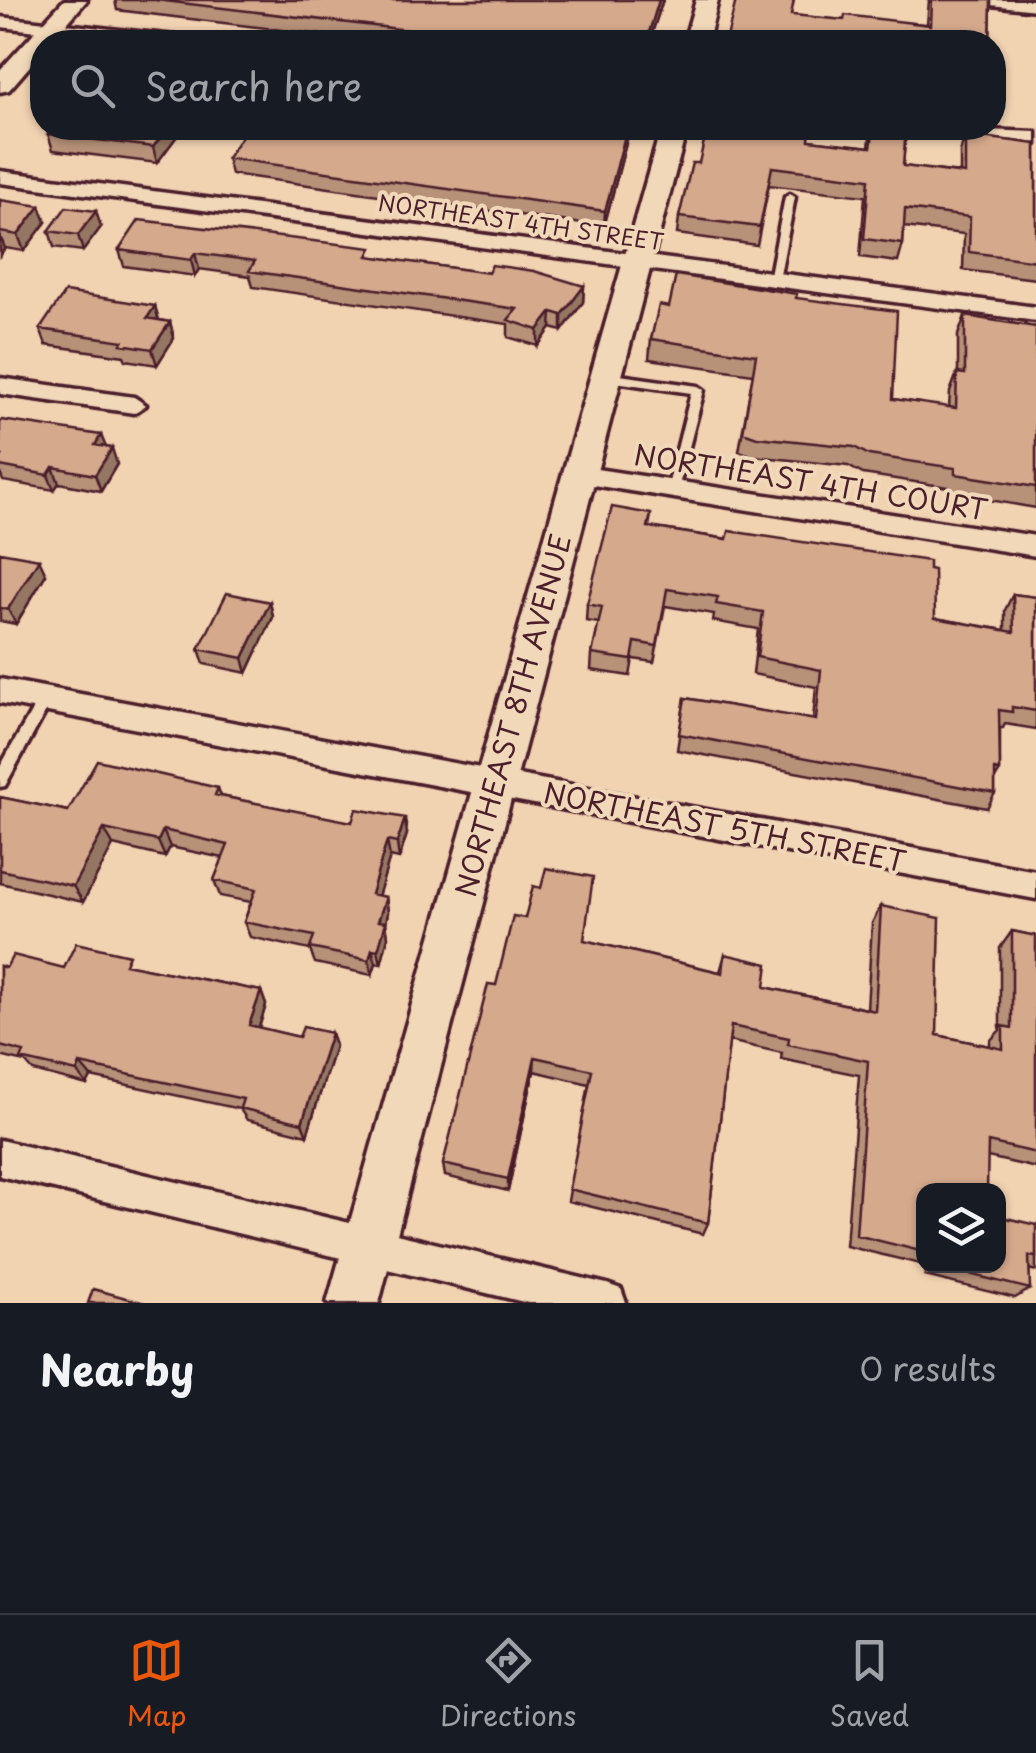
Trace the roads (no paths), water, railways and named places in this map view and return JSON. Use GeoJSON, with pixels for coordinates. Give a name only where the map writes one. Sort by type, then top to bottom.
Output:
{"type":"FeatureCollection","features":[{"type":"Feature","properties":{"kind":"street"},"geometry":{"type":"LineString","coordinates":[[49,30],[76,0]]}},
{"type":"Feature","properties":{"kind":"street"},"geometry":{"type":"LineString","coordinates":[[699,30],[706,0]]}},
{"type":"Feature","properties":{"kind":"street"},"geometry":{"type":"LineString","coordinates":[[991,0],[1036,5]]}},
{"type":"Feature","properties":{"kind":"street"},"geometry":{"type":"LineString","coordinates":[[0,22],[79,30]]}},
{"type":"Feature","properties":{"kind":"street"},"geometry":{"type":"LineString","coordinates":[[0,86],[30,52]]}},
{"type":"Feature","properties":{"kind":"street"},"geometry":{"type":"LineString","coordinates":[[1006,135],[1036,138]]}},
{"type":"Feature","properties":{"kind":"street","name":"NORTHEAST 8TH AVENUE"},"geometry":{"type":"LineString","coordinates":[[353,1303],[492,782],[671,140]]}},
{"type":"Feature","properties":{"kind":"street","name":"NORTHEAST 4TH STREET"},"geometry":{"type":"LineString","coordinates":[[0,177],[1036,314]]}},
{"type":"Feature","properties":{"kind":"street"},"geometry":{"type":"LineString","coordinates":[[0,386],[134,405]]}},
{"type":"Feature","properties":{"kind":"street","name":"NORTHEAST 4TH COURT"},"geometry":{"type":"LineString","coordinates":[[577,475],[1036,546]]}},
{"type":"Feature","properties":{"kind":"street","name":"NORTHEAST 5TH STREET"},"geometry":{"type":"LineString","coordinates":[[0,691],[1036,885]]}},
{"type":"Feature","properties":{"kind":"street"},"geometry":{"type":"LineString","coordinates":[[0,1158],[607,1303]]}},
{"type":"Feature","properties":{"kind":"lane"},"geometry":{"type":"LineString","coordinates":[[774,280],[790,198]]}},
{"type":"Feature","properties":{"kind":"lane"},"geometry":{"type":"LineString","coordinates":[[604,377],[698,390],[673,490]]}},
{"type":"Feature","properties":{"kind":"lane"},"geometry":{"type":"LineString","coordinates":[[0,781],[45,700]]}}]}
